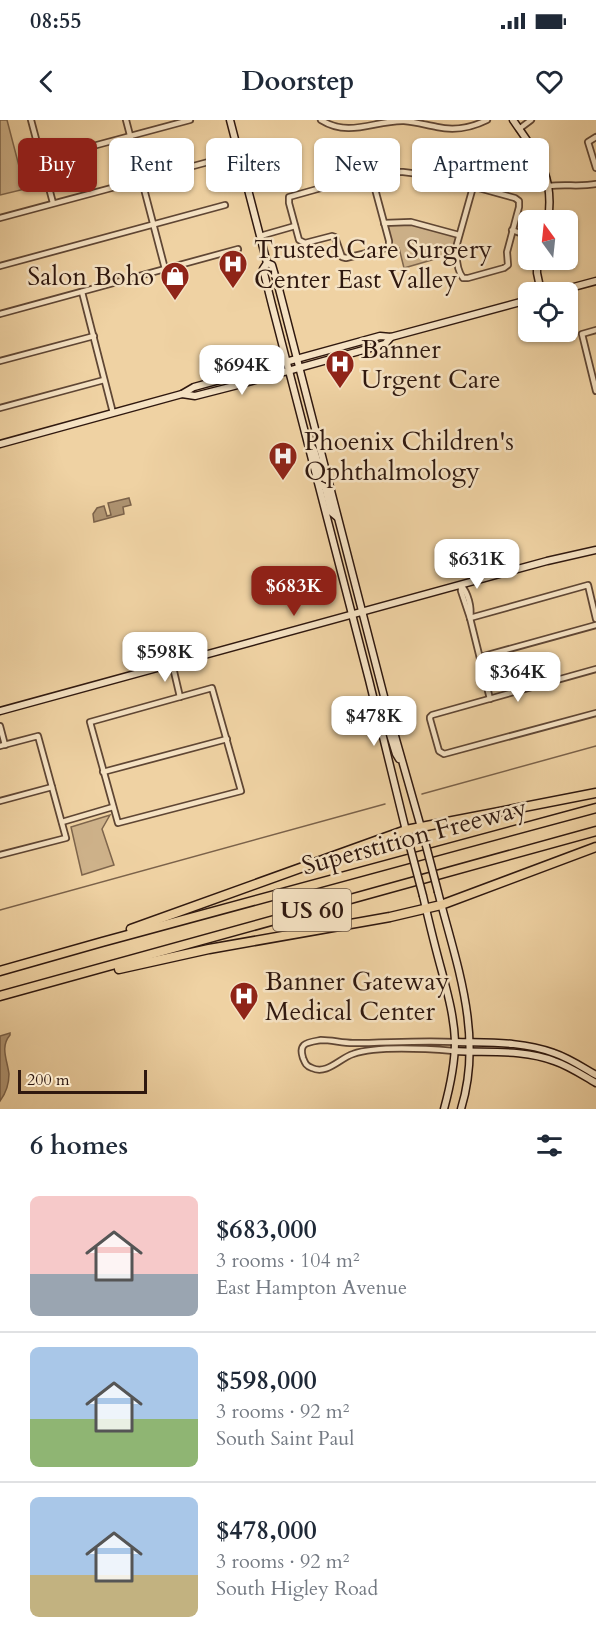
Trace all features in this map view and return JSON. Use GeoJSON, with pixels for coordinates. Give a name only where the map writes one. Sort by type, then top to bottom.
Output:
{"type":"FeatureCollection","features":[{"type":"Feature","properties":{"kind":"highway"},"geometry":{"type":"LineString","coordinates":[[102,942],[111,936],[406,830],[596,793]]}},
{"type":"Feature","properties":{"kind":"highway","name":"Superstition Freeway"},"geometry":{"type":"LineString","coordinates":[[0,971],[596,808]]}},
{"type":"Feature","properties":{"kind":"highway","name":"Superstition Freeway"},"geometry":{"type":"LineString","coordinates":[[0,996],[596,831]]}},
{"type":"Feature","properties":{"kind":"highway"},"geometry":{"type":"LineString","coordinates":[[28,989],[209,950],[426,909],[596,847]]}},
{"type":"Feature","properties":{"kind":"main road"},"geometry":{"type":"LineString","coordinates":[[230,120],[234,138]]}},
{"type":"Feature","properties":{"kind":"main road"},"geometry":{"type":"LineString","coordinates":[[513,120],[525,138]]}},
{"type":"Feature","properties":{"kind":"main road"},"geometry":{"type":"LineString","coordinates":[[549,186],[549,210]]}},
{"type":"Feature","properties":{"kind":"main road"},"geometry":{"type":"LineString","coordinates":[[248,192],[267,263],[263,269],[450,1002],[454,1046],[452,1077],[444,1109]]}},
{"type":"Feature","properties":{"kind":"main road"},"geometry":{"type":"LineString","coordinates":[[267,263],[272,265],[300,368],[337,518],[464,991],[469,1018],[470,1052],[467,1086],[461,1109]]}},
{"type":"Feature","properties":{"kind":"main road"},"geometry":{"type":"LineString","coordinates":[[578,286],[596,281]]}},
{"type":"Feature","properties":{"kind":"main road"},"geometry":{"type":"LineString","coordinates":[[0,444],[182,394],[194,387],[286,361],[380,336],[391,337],[518,303]]}},
{"type":"Feature","properties":{"kind":"main road"},"geometry":{"type":"LineString","coordinates":[[182,394],[195,396],[300,368],[385,344],[391,337]]}},
{"type":"Feature","properties":{"kind":"main road"},"geometry":{"type":"LineString","coordinates":[[307,440],[314,450],[322,476],[327,478]]}},
{"type":"Feature","properties":{"kind":"main road"},"geometry":{"type":"LineString","coordinates":[[319,484],[325,487],[331,512],[337,518]]}},
{"type":"Feature","properties":{"kind":"main road"},"geometry":{"type":"LineString","coordinates":[[0,711],[547,561],[596,550]]}},
{"type":"Feature","properties":{"kind":"main road"},"geometry":{"type":"LineString","coordinates":[[378,713],[382,713],[385,718],[396,754],[403,764]]}},
{"type":"Feature","properties":{"kind":"main road"},"geometry":{"type":"LineString","coordinates":[[454,1046],[470,1042],[534,1047],[555,1053],[596,1083]]}},
{"type":"Feature","properties":{"kind":"main road"},"geometry":{"type":"LineString","coordinates":[[454,1046],[470,1052],[530,1055],[553,1060],[596,1075]]}},
{"type":"Feature","properties":{"kind":"street"},"geometry":{"type":"LineString","coordinates":[[31,120],[36,138]]}},
{"type":"Feature","properties":{"kind":"street"},"geometry":{"type":"LineString","coordinates":[[126,120],[130,136]]}},
{"type":"Feature","properties":{"kind":"street"},"geometry":{"type":"LineString","coordinates":[[97,145],[190,120]]}},
{"type":"Feature","properties":{"kind":"street"},"geometry":{"type":"LineString","coordinates":[[321,120],[327,124],[349,129],[392,121],[422,122],[443,128],[463,128],[487,120]]}},
{"type":"Feature","properties":{"kind":"street"},"geometry":{"type":"LineString","coordinates":[[519,129],[531,120]]}},
{"type":"Feature","properties":{"kind":"street"},"geometry":{"type":"LineString","coordinates":[[596,136],[588,142],[596,168]]}},
{"type":"Feature","properties":{"kind":"street"},"geometry":{"type":"LineString","coordinates":[[549,186],[596,184]]}},
{"type":"Feature","properties":{"kind":"street"},"geometry":{"type":"LineString","coordinates":[[0,218],[109,188]]}},
{"type":"Feature","properties":{"kind":"street"},"geometry":{"type":"LineString","coordinates":[[314,190],[289,197],[298,238],[305,243],[335,237],[342,257],[346,258],[389,246],[376,192]]}},
{"type":"Feature","properties":{"kind":"street"},"geometry":{"type":"LineString","coordinates":[[50,192],[53,203]]}},
{"type":"Feature","properties":{"kind":"street"},"geometry":{"type":"LineString","coordinates":[[145,192],[165,269]]}},
{"type":"Feature","properties":{"kind":"street"},"geometry":{"type":"LineString","coordinates":[[472,192],[456,253],[460,275],[463,278],[508,265],[507,252],[519,201],[492,192]]}},
{"type":"Feature","properties":{"kind":"street"},"geometry":{"type":"LineString","coordinates":[[0,266],[225,205]]}},
{"type":"Feature","properties":{"kind":"street"},"geometry":{"type":"LineString","coordinates":[[384,223],[411,222],[459,235]]}},
{"type":"Feature","properties":{"kind":"street"},"geometry":{"type":"LineString","coordinates":[[260,236],[295,226]]}},
{"type":"Feature","properties":{"kind":"street"},"geometry":{"type":"LineString","coordinates":[[512,230],[518,232]]}},
{"type":"Feature","properties":{"kind":"street"},"geometry":{"type":"LineString","coordinates":[[0,314],[238,249]]}},
{"type":"Feature","properties":{"kind":"street"},"geometry":{"type":"LineString","coordinates":[[82,291],[113,413]]}},
{"type":"Feature","properties":{"kind":"street"},"geometry":{"type":"LineString","coordinates":[[596,330],[582,334],[596,390]]}},
{"type":"Feature","properties":{"kind":"street"},"geometry":{"type":"LineString","coordinates":[[0,361],[94,336]]}},
{"type":"Feature","properties":{"kind":"street"},"geometry":{"type":"LineString","coordinates":[[0,408],[104,380]]}},
{"type":"Feature","properties":{"kind":"street"},"geometry":{"type":"LineString","coordinates":[[461,585],[471,611],[470,618],[490,699]]}},
{"type":"Feature","properties":{"kind":"street"},"geometry":{"type":"LineString","coordinates":[[470,618],[588,585],[596,619]]}},
{"type":"Feature","properties":{"kind":"street"},"geometry":{"type":"LineString","coordinates":[[480,657],[596,625]]}},
{"type":"Feature","properties":{"kind":"street"},"geometry":{"type":"LineString","coordinates":[[172,663],[180,697]]}},
{"type":"Feature","properties":{"kind":"street"},"geometry":{"type":"LineString","coordinates":[[596,669],[430,717],[441,754],[596,713]]}},
{"type":"Feature","properties":{"kind":"street"},"geometry":{"type":"LineString","coordinates":[[212,688],[241,790],[118,823],[90,722],[180,697],[212,688]]}},
{"type":"Feature","properties":{"kind":"street"},"geometry":{"type":"LineString","coordinates":[[0,726],[3,745],[38,736],[66,838],[0,855]]}},
{"type":"Feature","properties":{"kind":"street"},"geometry":{"type":"LineString","coordinates":[[103,772],[227,739]]}},
{"type":"Feature","properties":{"kind":"street"},"geometry":{"type":"LineString","coordinates":[[0,801],[52,787]]}},
{"type":"Feature","properties":{"kind":"street"},"geometry":{"type":"LineString","coordinates":[[62,822],[113,807]]}},
{"type":"Feature","properties":{"kind":"street"},"geometry":{"type":"LineString","coordinates":[[319,1040],[353,1043],[396,1041],[454,1046],[364,1051],[351,1054],[332,1067],[319,1070],[305,1064],[301,1052],[305,1044],[319,1040]]}},
{"type":"Feature","properties":{"kind":"shaded area"},"geometry":{"type":"Polygon","coordinates":[[[0,120],[7,120],[18,162],[18,191],[0,195],[0,120]]]}},
{"type":"Feature","properties":{"kind":"shaded area"},"geometry":{"type":"Polygon","coordinates":[[[411,222],[459,235],[456,253],[404,268],[399,248],[389,246],[384,223],[411,222]]]}},
{"type":"Feature","properties":{"kind":"shaded area"},"geometry":{"type":"Polygon","coordinates":[[[129,498],[131,505],[123,507],[124,514],[94,522],[93,514],[97,508],[104,506],[107,516],[111,515],[108,503],[129,498]]]}},
{"type":"Feature","properties":{"kind":"shaded area"},"geometry":{"type":"Polygon","coordinates":[[[110,815],[102,829],[114,865],[82,875],[71,827],[110,815]]]}},
{"type":"Feature","properties":{"kind":"shaded area"},"geometry":{"type":"Polygon","coordinates":[[[10,1033],[5,1044],[8,1082],[0,1101],[0,1036],[10,1033]]]}},
{"type":"Feature","properties":{"kind":"waterway"},"geometry":{"type":"LineString","coordinates":[[422,794],[596,746]]}},
{"type":"Feature","properties":{"kind":"waterway"},"geometry":{"type":"LineString","coordinates":[[0,910],[385,804]]}},
{"type":"Feature","properties":{"kind":"place","name":"Trusted Care Surgery Center East Valley"},"geometry":{"type":"Point","coordinates":[233,290]}},
{"type":"Feature","properties":{"kind":"place","name":"Salon Boho"},"geometry":{"type":"Point","coordinates":[175,302]}},
{"type":"Feature","properties":{"kind":"place","name":"Banner Urgent Care"},"geometry":{"type":"Point","coordinates":[340,390]}},
{"type":"Feature","properties":{"kind":"place","name":"Phoenix Children's Ophthalmology"},"geometry":{"type":"Point","coordinates":[283,482]}},
{"type":"Feature","properties":{"kind":"place","name":"Banner Gateway Medical Center"},"geometry":{"type":"Point","coordinates":[244,1022]}}]}
